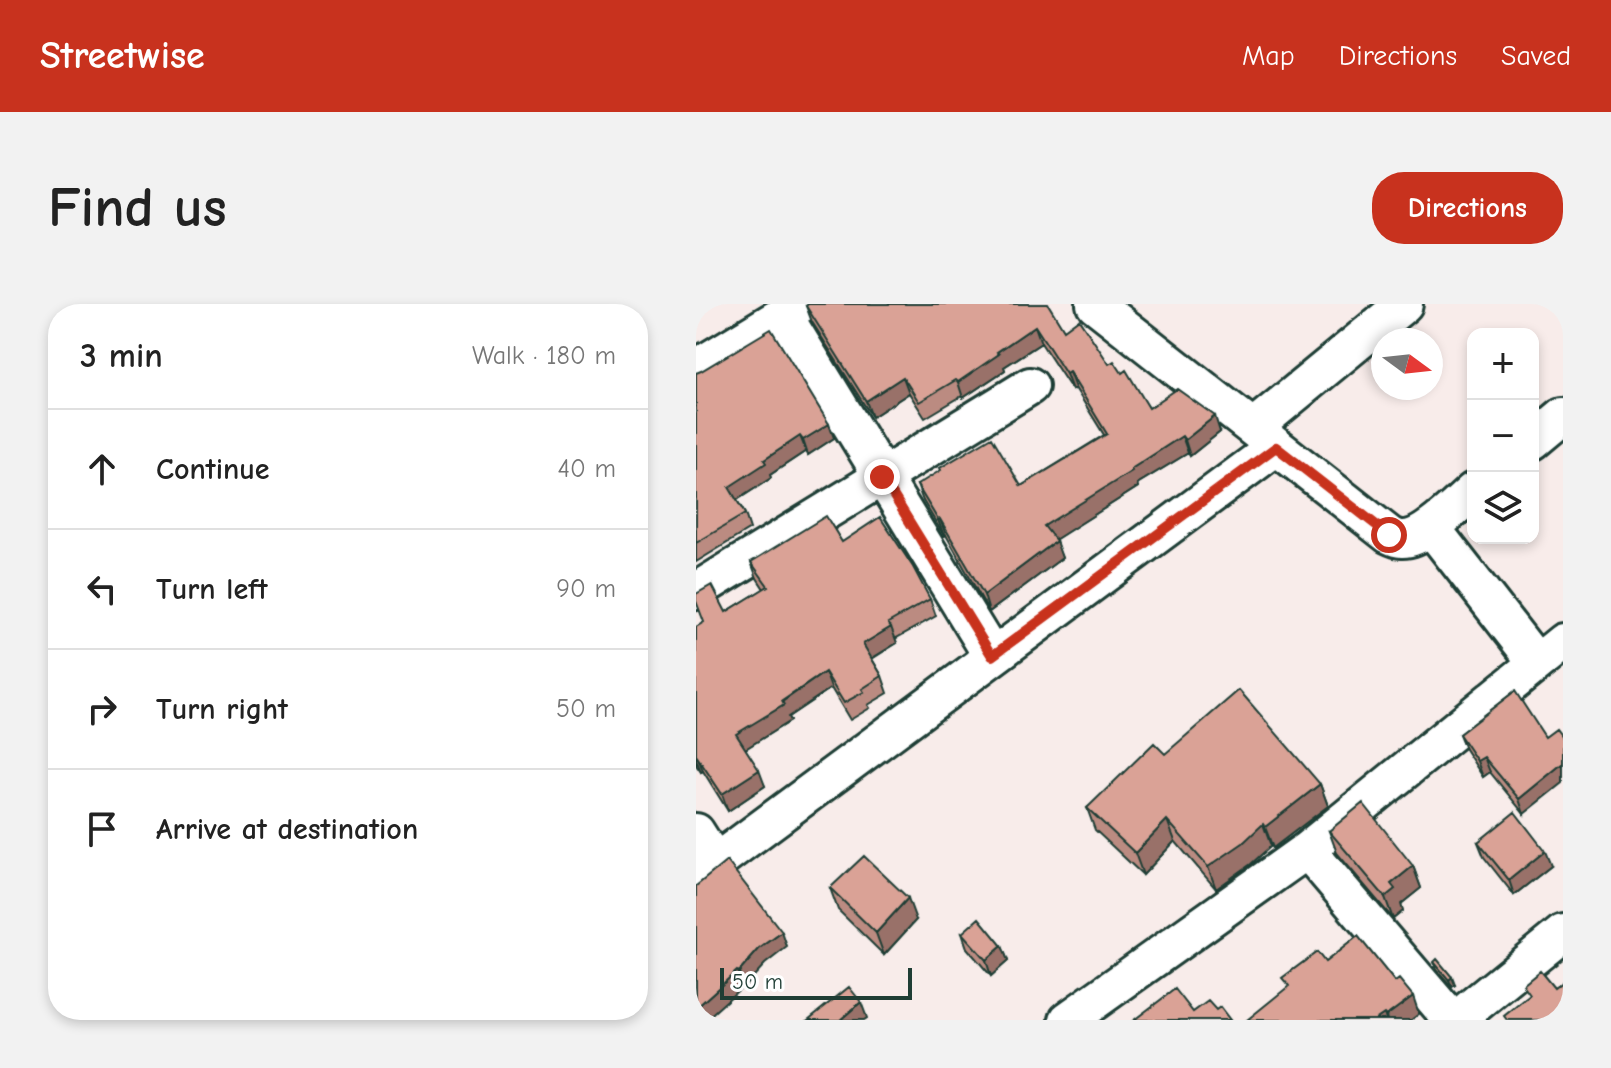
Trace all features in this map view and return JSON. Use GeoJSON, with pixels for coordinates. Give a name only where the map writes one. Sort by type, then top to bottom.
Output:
{"type":"FeatureCollection","features":[{"type":"Feature","properties":{"kind":"street"},"geometry":{"type":"LineString","coordinates":[[696,832],[706,870],[992,656],[1264,438],[1404,304]]}},
{"type":"Feature","properties":{"kind":"street"},"geometry":{"type":"LineString","coordinates":[[1104,306],[1264,438],[1389,535],[1402,540],[1415,536],[1431,527],[1467,496]]}},
{"type":"Feature","properties":{"kind":"street"},"geometry":{"type":"LineString","coordinates":[[696,368],[792,309],[882,477],[992,656]]}},
{"type":"Feature","properties":{"kind":"street"},"geometry":{"type":"LineString","coordinates":[[696,591],[1030,386]]}},
{"type":"Feature","properties":{"kind":"street"},"geometry":{"type":"LineString","coordinates":[[1539,436],[1563,416]]}},
{"type":"Feature","properties":{"kind":"street"},"geometry":{"type":"LineString","coordinates":[[1068,1020],[1307,850],[1550,653],[1431,527]]}},
{"type":"Feature","properties":{"kind":"street"},"geometry":{"type":"LineString","coordinates":[[1307,850],[1454,1020],[1563,933]]}},
{"type":"Feature","properties":{"kind":"building"},"geometry":{"type":"Polygon","coordinates":[[[1048,304],[1064,330],[1079,319],[1109,364],[1114,361],[1122,373],[1126,370],[1149,408],[1177,389],[1215,416],[1185,440],[1182,436],[1044,526],[1056,541],[984,595],[917,485],[992,437],[1021,486],[1107,434],[1069,372],[1066,374],[1035,326],[958,382],[956,380],[919,402],[903,377],[866,401],[806,306],[1048,304]]]}},
{"type":"Feature","properties":{"kind":"building"},"geometry":{"type":"Polygon","coordinates":[[[771,329],[829,424],[803,440],[800,436],[729,487],[745,514],[696,543],[696,373],[771,329]]]}},
{"type":"Feature","properties":{"kind":"building"},"geometry":{"type":"Polygon","coordinates":[[[826,516],[842,542],[880,517],[930,599],[888,623],[891,627],[863,644],[882,676],[862,689],[864,692],[844,703],[825,672],[782,701],[784,705],[736,734],[759,770],[722,794],[696,755],[696,627],[704,622],[696,594],[712,585],[726,612],[768,586],[751,562],[826,516]]]}},
{"type":"Feature","properties":{"kind":"building"},"geometry":{"type":"Polygon","coordinates":[[[1239,690],[1320,784],[1208,867],[1167,820],[1135,853],[1087,808],[1154,743],[1165,754],[1239,690]]]}},
{"type":"Feature","properties":{"kind":"building"},"geometry":{"type":"Polygon","coordinates":[[[1515,691],[1545,737],[1556,729],[1563,738],[1563,763],[1519,799],[1484,757],[1477,761],[1459,734],[1515,691]]]}},
{"type":"Feature","properties":{"kind":"building"},"geometry":{"type":"Polygon","coordinates":[[[1363,803],[1413,866],[1391,884],[1395,889],[1385,897],[1329,831],[1363,803]]]}},
{"type":"Feature","properties":{"kind":"building"},"geometry":{"type":"Polygon","coordinates":[[[1515,812],[1545,851],[1509,880],[1478,842],[1515,812]]]}},
{"type":"Feature","properties":{"kind":"building"},"geometry":{"type":"Polygon","coordinates":[[[864,856],[908,898],[876,933],[830,888],[864,856]]]}},
{"type":"Feature","properties":{"kind":"building"},"geometry":{"type":"Polygon","coordinates":[[[727,861],[782,932],[759,949],[739,972],[696,1008],[696,886],[727,861]]]}},
{"type":"Feature","properties":{"kind":"building"},"geometry":{"type":"Polygon","coordinates":[[[979,918],[1002,946],[986,960],[962,933],[979,918]]]}},
{"type":"Feature","properties":{"kind":"building"},"geometry":{"type":"Polygon","coordinates":[[[1358,936],[1395,982],[1399,979],[1413,996],[1386,1016],[1384,1014],[1375,1020],[1247,1020],[1289,986],[1282,978],[1317,952],[1325,962],[1358,936]]]}},
{"type":"Feature","properties":{"kind":"building"},"geometry":{"type":"Polygon","coordinates":[[[1437,959],[1452,977],[1449,980],[1434,962],[1437,959]]]}},
{"type":"Feature","properties":{"kind":"building"},"geometry":{"type":"Polygon","coordinates":[[[1540,971],[1554,988],[1563,981],[1563,1020],[1507,1020],[1504,1016],[1530,995],[1523,985],[1540,971]]]}},
{"type":"Feature","properties":{"kind":"building"},"geometry":{"type":"Polygon","coordinates":[[[849,987],[861,1002],[840,1020],[808,1020],[849,987]]]}},
{"type":"Feature","properties":{"kind":"building"},"geometry":{"type":"Polygon","coordinates":[[[1175,989],[1193,1012],[1208,1001],[1216,1010],[1220,1007],[1230,1020],[1134,1020],[1175,989]]]}},
{"type":"Feature","properties":{"kind":"route"},"geometry":{"type":"LineString","coordinates":[[882,477],[992,656],[1276,447],[1389,535]]}}]}
